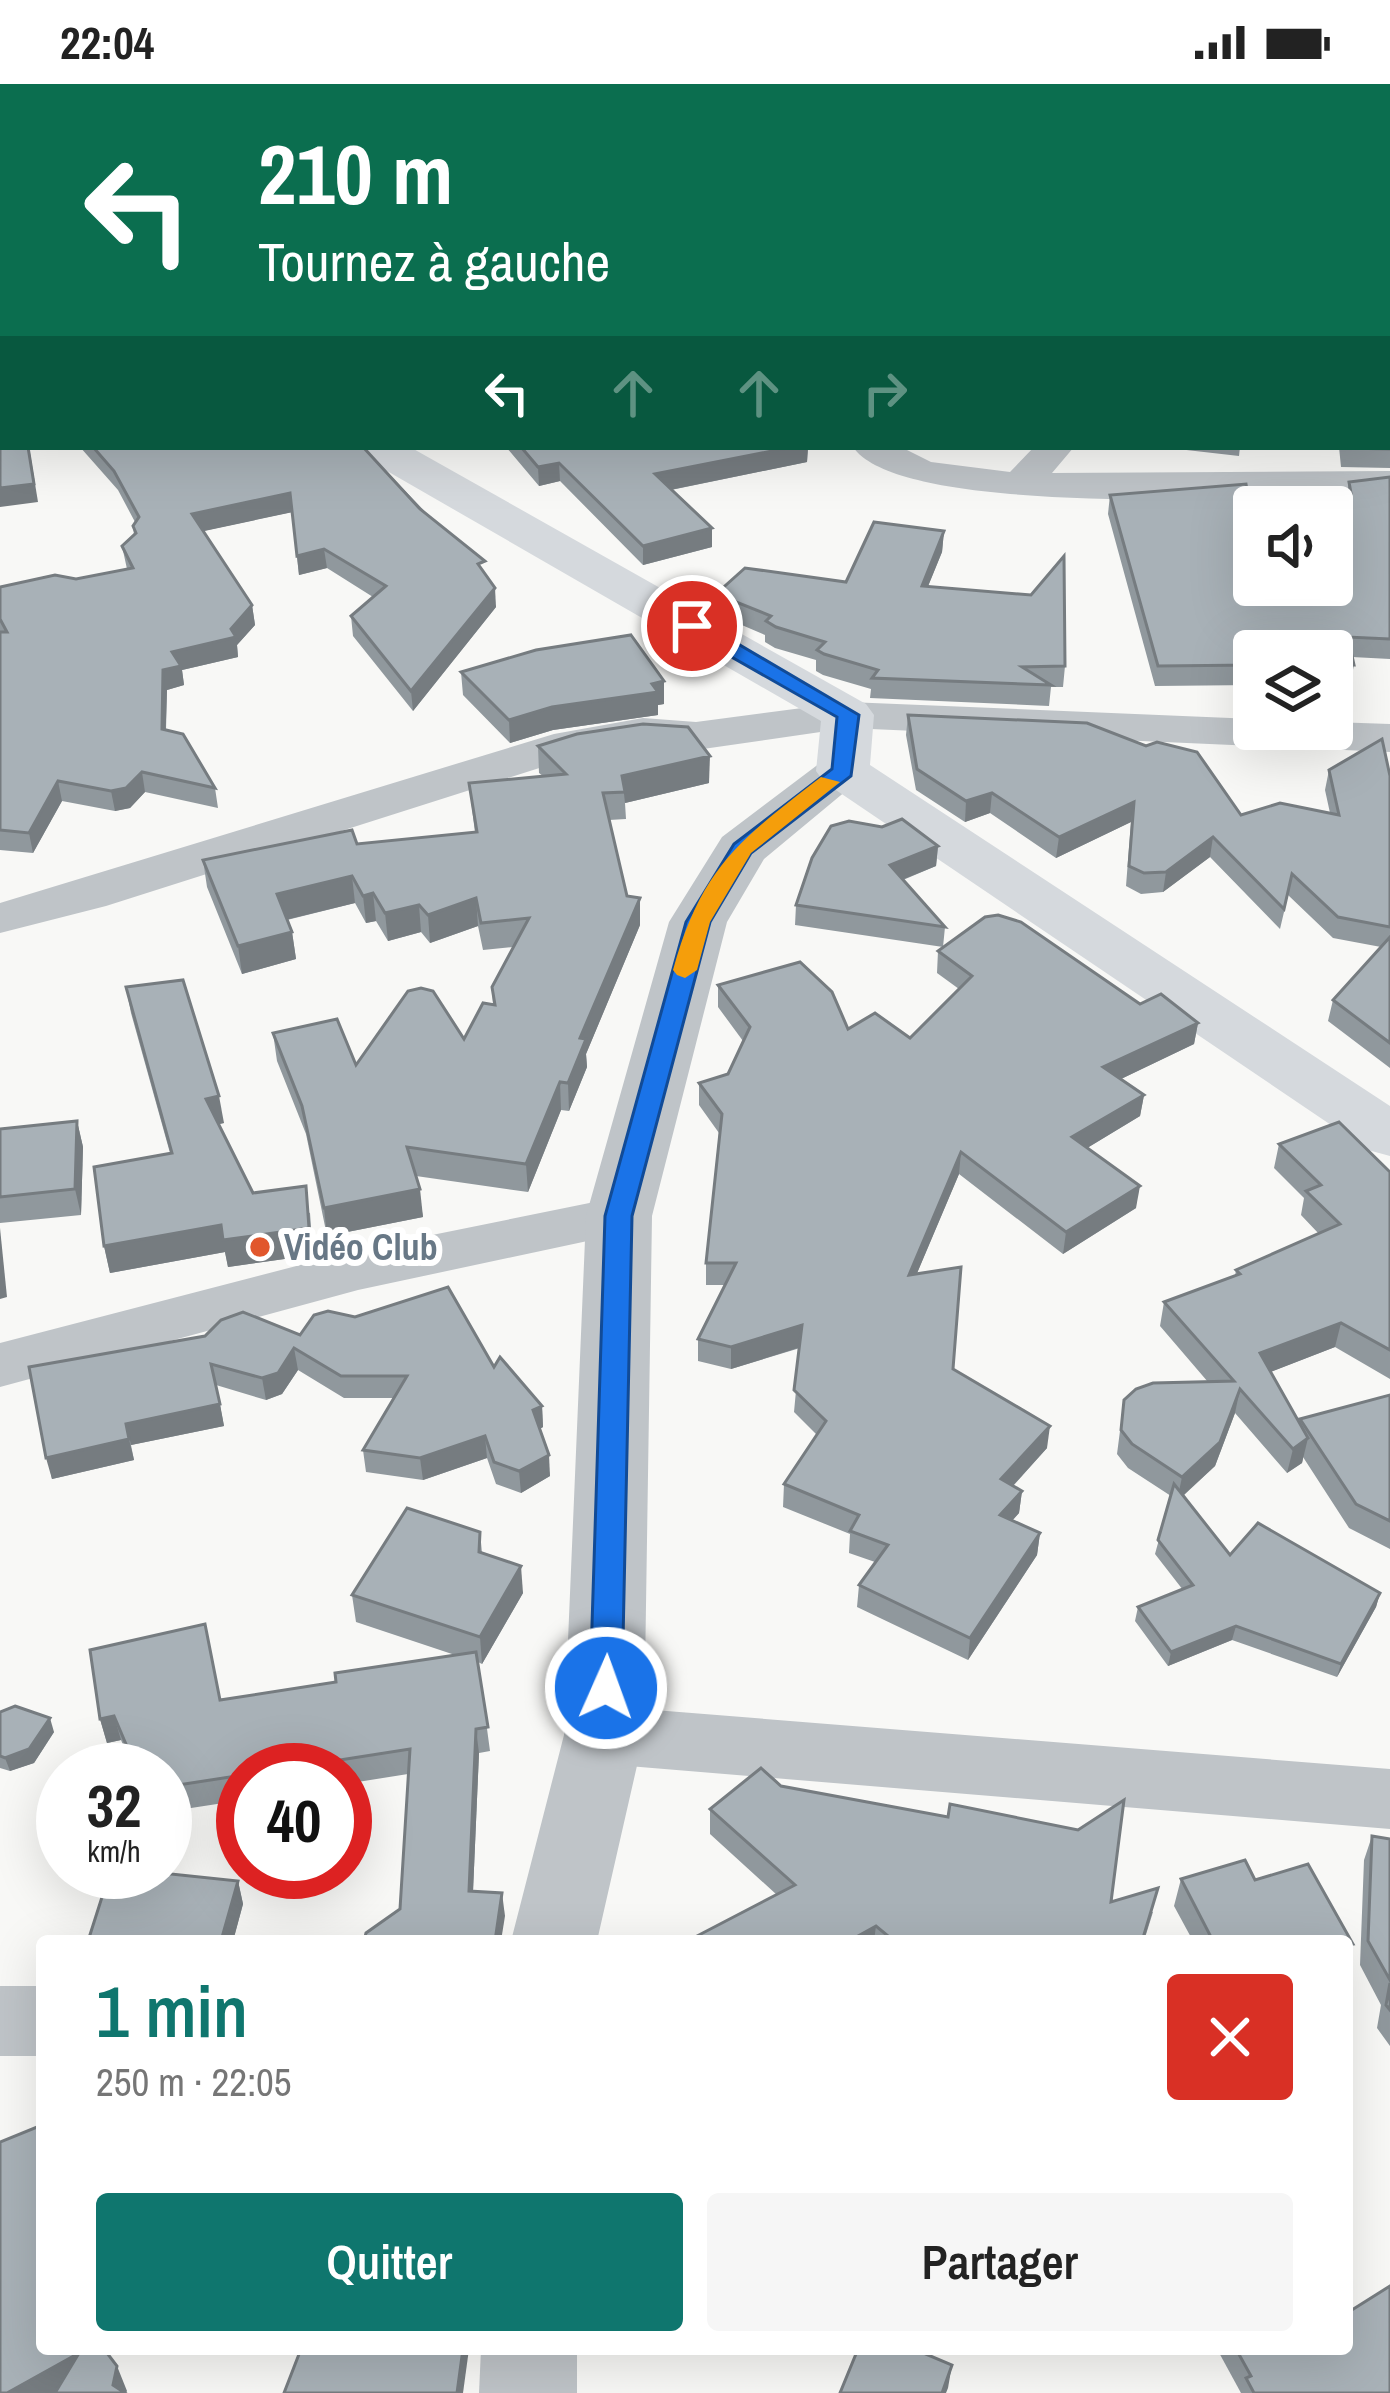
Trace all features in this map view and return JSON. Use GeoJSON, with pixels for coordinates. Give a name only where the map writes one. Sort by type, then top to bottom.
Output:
{"type":"FeatureCollection","features":[{"type":"Feature","properties":{"kind":"main road"},"geometry":{"type":"LineString","coordinates":[[383,450],[846,743],[1390,1135]]}},
{"type":"Feature","properties":{"kind":"street"},"geometry":{"type":"LineString","coordinates":[[878,450],[922,473],[1019,485],[1390,483]]}},
{"type":"Feature","properties":{"kind":"street"},"geometry":{"type":"LineString","coordinates":[[1019,485],[1052,450]]}},
{"type":"Feature","properties":{"kind":"street"},"geometry":{"type":"LineString","coordinates":[[0,918],[89,896],[570,744],[643,732],[846,743],[1390,738]]}},
{"type":"Feature","properties":{"kind":"street"},"geometry":{"type":"LineString","coordinates":[[555,1935],[604,1735],[619,1216],[698,922],[742,849],[846,743]]}},
{"type":"Feature","properties":{"kind":"street"},"geometry":{"type":"LineString","coordinates":[[0,1364],[358,1270],[619,1216]]}},
{"type":"Feature","properties":{"kind":"street"},"geometry":{"type":"LineString","coordinates":[[604,1735],[1390,1799]]}},
{"type":"Feature","properties":{"kind":"street"},"geometry":{"type":"LineString","coordinates":[[0,2021],[36,2021]]}},
{"type":"Feature","properties":{"kind":"street"},"geometry":{"type":"LineString","coordinates":[[528,2393],[529,2355]]}},
{"type":"Feature","properties":{"kind":"building"},"geometry":{"type":"Polygon","coordinates":[[[0,450],[28,450],[34,484],[0,488],[0,450]]]}},
{"type":"Feature","properties":{"kind":"building"},"geometry":{"type":"Polygon","coordinates":[[[96,450],[366,450],[420,509],[485,561],[478,564],[495,588],[411,691],[351,616],[386,586],[324,549],[297,556],[290,493],[192,514],[252,605],[231,629],[236,637],[172,652],[181,666],[163,670],[162,729],[183,734],[215,788],[142,772],[126,788],[111,791],[58,781],[29,833],[0,830],[0,632],[7,632],[0,619],[0,587],[55,575],[76,579],[133,568],[122,546],[136,533],[133,526],[139,517],[114,471],[96,450]]]}},
{"type":"Feature","properties":{"kind":"building"},"geometry":{"type":"Polygon","coordinates":[[[524,450],[777,450],[655,474],[712,528],[643,546],[559,463],[538,467],[524,450]]]}},
{"type":"Feature","properties":{"kind":"building"},"geometry":{"type":"Polygon","coordinates":[[[1390,477],[1390,639],[1353,637],[1353,630],[1233,630],[1233,665],[1158,666],[1110,495],[1246,484],[1233,486],[1233,606],[1353,606],[1349,482],[1390,477]]]}},
{"type":"Feature","properties":{"kind":"building"},"geometry":{"type":"Polygon","coordinates":[[[874,522],[944,531],[922,586],[1031,595],[1064,556],[1065,666],[1022,667],[1051,685],[872,678],[878,670],[824,654],[817,650],[825,642],[776,627],[766,621],[771,616],[716,594],[745,568],[846,582],[874,522]]]}},
{"type":"Feature","properties":{"kind":"building"},"geometry":{"type":"Polygon","coordinates":[[[631,635],[664,681],[652,684],[658,692],[552,707],[509,720],[461,672],[536,650],[631,635]]]}},
{"type":"Feature","properties":{"kind":"building"},"geometry":{"type":"Polygon","coordinates":[[[908,715],[1087,723],[1146,746],[1157,742],[1197,752],[1241,815],[1280,803],[1339,815],[1329,770],[1382,739],[1390,776],[1390,927],[1338,917],[1292,874],[1284,909],[1213,837],[1166,872],[1144,873],[1129,866],[1134,802],[1059,837],[992,793],[966,801],[917,769],[908,715]]]}},
{"type":"Feature","properties":{"kind":"building"},"geometry":{"type":"Polygon","coordinates":[[[643,724],[688,727],[710,756],[622,776],[625,792],[603,793],[627,896],[640,898],[580,1038],[586,1039],[568,1083],[560,1082],[526,1164],[407,1147],[420,1189],[324,1208],[302,1106],[273,1033],[337,1019],[356,1065],[408,991],[421,988],[433,991],[464,1039],[483,1003],[495,1005],[492,987],[529,918],[481,923],[476,898],[428,915],[419,905],[385,913],[373,893],[363,896],[352,876],[277,894],[292,932],[238,946],[203,860],[352,830],[357,844],[477,832],[469,783],[566,774],[538,746],[577,734],[643,724]]]}},
{"type":"Feature","properties":{"kind":"building"},"geometry":{"type":"Polygon","coordinates":[[[902,819],[938,846],[890,865],[945,927],[796,905],[812,858],[831,826],[849,821],[882,827],[902,819]]]}},
{"type":"Feature","properties":{"kind":"building"},"geometry":{"type":"Polygon","coordinates":[[[998,915],[1021,922],[1140,1004],[1161,994],[1198,1023],[1103,1067],[1144,1095],[1072,1137],[1140,1186],[1066,1232],[961,1152],[909,1275],[961,1267],[953,1369],[1050,1426],[1001,1479],[1022,1491],[1000,1515],[1040,1533],[970,1638],[859,1585],[888,1545],[850,1531],[859,1515],[784,1484],[826,1421],[794,1390],[802,1325],[731,1347],[698,1339],[736,1263],[706,1263],[722,1114],[699,1083],[728,1074],[750,1027],[718,985],[800,962],[832,992],[848,1029],[875,1013],[910,1038],[972,976],[938,951],[985,917],[998,915]]]}},
{"type":"Feature","properties":{"kind":"building"},"geometry":{"type":"Polygon","coordinates":[[[1390,937],[1390,1043],[1333,1000],[1390,937]]]}},
{"type":"Feature","properties":{"kind":"building"},"geometry":{"type":"Polygon","coordinates":[[[183,980],[219,1096],[206,1099],[253,1193],[306,1186],[309,1228],[223,1240],[221,1225],[104,1246],[94,1167],[172,1153],[126,987],[183,980]]]}},
{"type":"Feature","properties":{"kind":"building"},"geometry":{"type":"Polygon","coordinates":[[[77,1121],[75,1189],[0,1197],[0,1129],[77,1121]]]}},
{"type":"Feature","properties":{"kind":"building"},"geometry":{"type":"Polygon","coordinates":[[[1339,1122],[1390,1172],[1390,1350],[1341,1323],[1260,1353],[1308,1438],[1293,1449],[1240,1389],[1220,1442],[1182,1477],[1132,1444],[1121,1430],[1124,1400],[1153,1383],[1234,1381],[1164,1302],[1240,1274],[1236,1270],[1340,1224],[1306,1191],[1321,1185],[1279,1144],[1339,1122]]]}},
{"type":"Feature","properties":{"kind":"building"},"geometry":{"type":"Polygon","coordinates":[[[448,1287],[494,1367],[500,1357],[542,1406],[533,1410],[549,1455],[519,1471],[494,1462],[485,1436],[420,1458],[363,1450],[407,1376],[341,1376],[294,1348],[278,1373],[262,1378],[211,1364],[220,1404],[126,1424],[129,1439],[46,1458],[29,1367],[205,1336],[221,1320],[243,1312],[300,1335],[314,1315],[328,1311],[355,1317],[448,1287]]]}},
{"type":"Feature","properties":{"kind":"building"},"geometry":{"type":"Polygon","coordinates":[[[1390,1395],[1390,1521],[1356,1504],[1300,1419],[1390,1395]]]}},
{"type":"Feature","properties":{"kind":"building"},"geometry":{"type":"Polygon","coordinates":[[[1174,1484],[1230,1555],[1258,1523],[1380,1593],[1341,1664],[1236,1626],[1171,1652],[1138,1607],[1193,1585],[1158,1540],[1174,1484]]]}},
{"type":"Feature","properties":{"kind":"building"},"geometry":{"type":"Polygon","coordinates":[[[407,1508],[480,1532],[479,1552],[521,1566],[480,1637],[352,1595],[407,1508]]]}},
{"type":"Feature","properties":{"kind":"building"},"geometry":{"type":"Polygon","coordinates":[[[205,1624],[220,1700],[336,1682],[335,1673],[476,1652],[488,1727],[476,1729],[469,1891],[502,1893],[496,1935],[366,1935],[400,1909],[410,1749],[372,1755],[372,1743],[216,1743],[216,1779],[192,1783],[192,1743],[126,1743],[114,1716],[100,1719],[90,1650],[205,1624]]]}},
{"type":"Feature","properties":{"kind":"building"},"geometry":{"type":"Polygon","coordinates":[[[15,1706],[50,1718],[29,1749],[5,1758],[0,1756],[0,1712],[15,1706]]]}},
{"type":"Feature","properties":{"kind":"building"},"geometry":{"type":"Polygon","coordinates":[[[761,1768],[781,1786],[948,1817],[950,1804],[1078,1830],[1124,1800],[1111,1902],[1158,1888],[1144,1935],[887,1935],[876,1926],[860,1935],[699,1935],[795,1885],[710,1809],[761,1768]]]}},
{"type":"Feature","properties":{"kind":"building"},"geometry":{"type":"Polygon","coordinates":[[[1372,1836],[1390,1839],[1390,1980],[1368,1941],[1372,1836]]]}},
{"type":"Feature","properties":{"kind":"building"},"geometry":{"type":"Polygon","coordinates":[[[1245,1860],[1255,1880],[1308,1864],[1348,1935],[1210,1935],[1181,1879],[1245,1860]]]}},
{"type":"Feature","properties":{"kind":"building"},"geometry":{"type":"Polygon","coordinates":[[[192,1876],[216,1879],[216,1899],[233,1899],[223,1935],[90,1935],[101,1899],[192,1899],[192,1876]]]}},
{"type":"Feature","properties":{"kind":"building"},"geometry":{"type":"Polygon","coordinates":[[[36,2127],[36,2355],[75,2355],[7,2393],[0,2393],[0,2142],[36,2127]]]}},
{"type":"Feature","properties":{"kind":"building"},"geometry":{"type":"Polygon","coordinates":[[[1390,2286],[1390,2393],[1254,2393],[1239,2355],[1353,2355],[1353,2309],[1390,2286]]]}},
{"type":"Feature","properties":{"kind":"building"},"geometry":{"type":"Polygon","coordinates":[[[78,2355],[109,2355],[117,2366],[113,2385],[125,2393],[55,2393],[78,2355]]]}},
{"type":"Feature","properties":{"kind":"building"},"geometry":{"type":"Polygon","coordinates":[[[299,2355],[462,2355],[457,2393],[284,2393],[299,2355]]]}},
{"type":"Feature","properties":{"kind":"building"},"geometry":{"type":"Polygon","coordinates":[[[856,2355],[928,2355],[952,2365],[942,2393],[840,2393],[856,2355]]]}},
{"type":"Feature","properties":{"kind":"slow traffic"},"geometry":{"type":"LineString","coordinates":[[685,970],[698,922],[742,849],[829,782]]}},
{"type":"Feature","properties":{"kind":"place","name":"Vidéo Club"},"geometry":{"type":"Point","coordinates":[260,1247]}},
{"type":"Feature","properties":{"kind":"route"},"geometry":{"type":"LineString","coordinates":[[606,1688],[619,1216],[698,922],[742,849],[843,771],[848,715],[692,626]]}}]}
